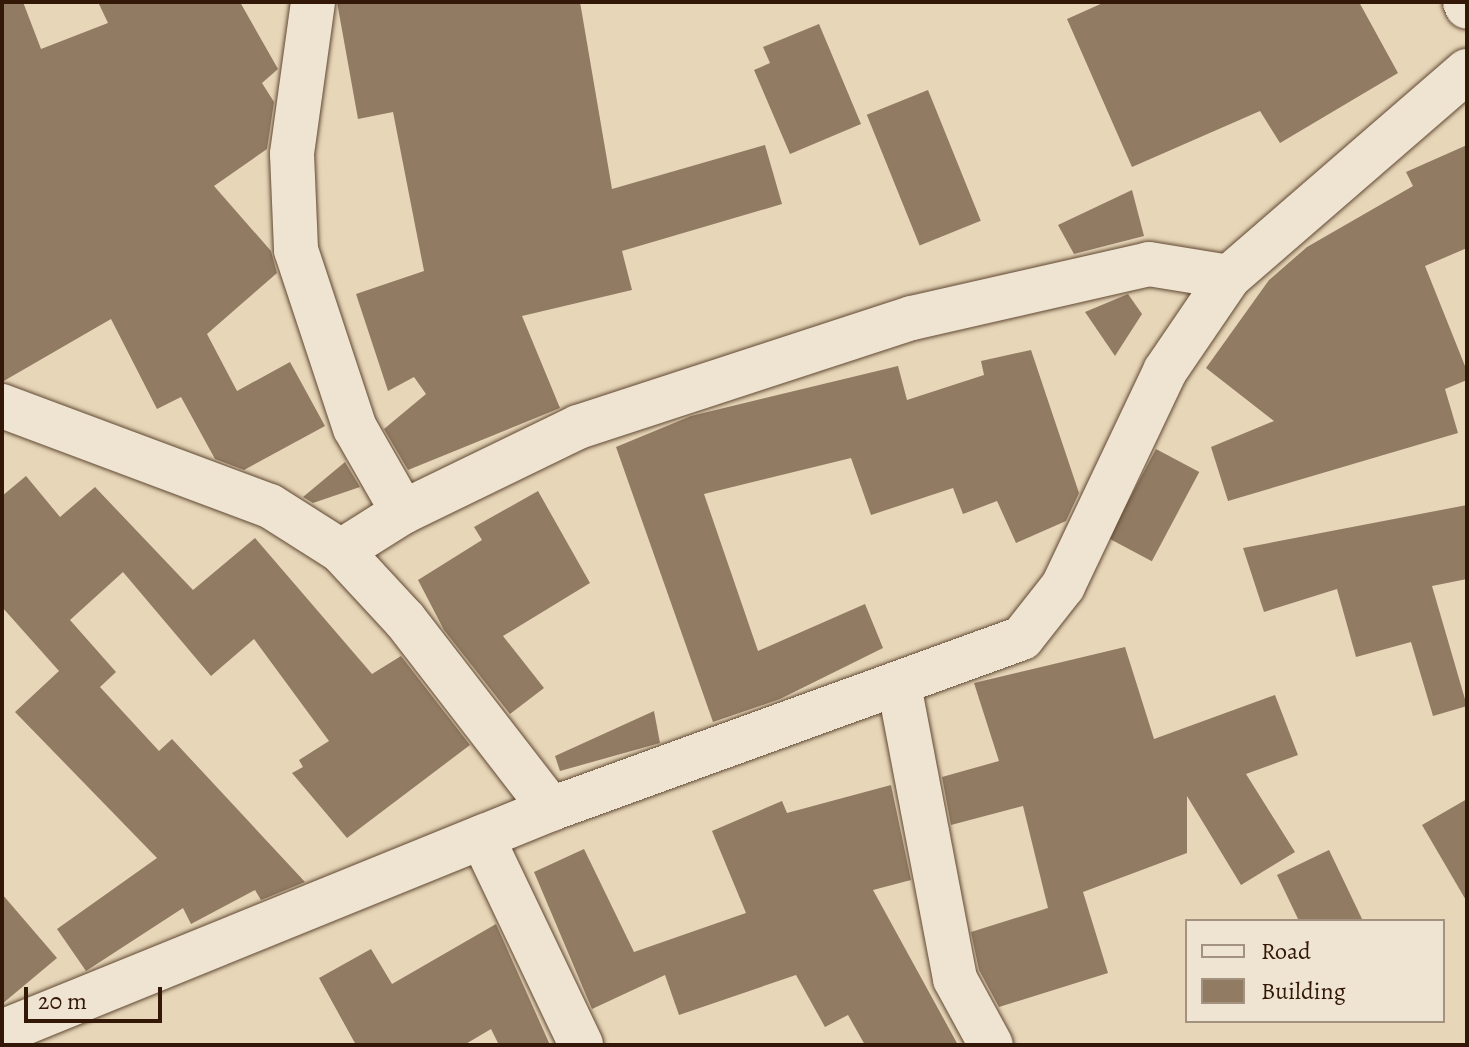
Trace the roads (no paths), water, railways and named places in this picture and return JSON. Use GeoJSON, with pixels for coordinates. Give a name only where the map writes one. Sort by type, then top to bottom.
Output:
{"type":"FeatureCollection","features":[{"type":"Feature","properties":{"kind":"street"},"geometry":{"type":"LineString","coordinates":[[313,2],[292,154],[296,250],[355,428],[403,512]]}},
{"type":"Feature","properties":{"kind":"street"},"geometry":{"type":"LineString","coordinates":[[6,1035],[551,809],[1022,638],[1040,621],[1165,371],[1229,277],[1467,71]]}},
{"type":"Feature","properties":{"kind":"street"},"geometry":{"type":"LineString","coordinates":[[341,551],[403,512],[578,427],[912,318],[1149,264],[1229,277]]}},
{"type":"Feature","properties":{"kind":"street"},"geometry":{"type":"LineString","coordinates":[[2,406],[270,506],[341,551],[405,620],[551,809]]}},
{"type":"Feature","properties":{"kind":"street"},"geometry":{"type":"LineString","coordinates":[[899,685],[955,979],[991,1045]]}},
{"type":"Feature","properties":{"kind":"street"},"geometry":{"type":"LineString","coordinates":[[482,837],[581,1045]]}}]}
